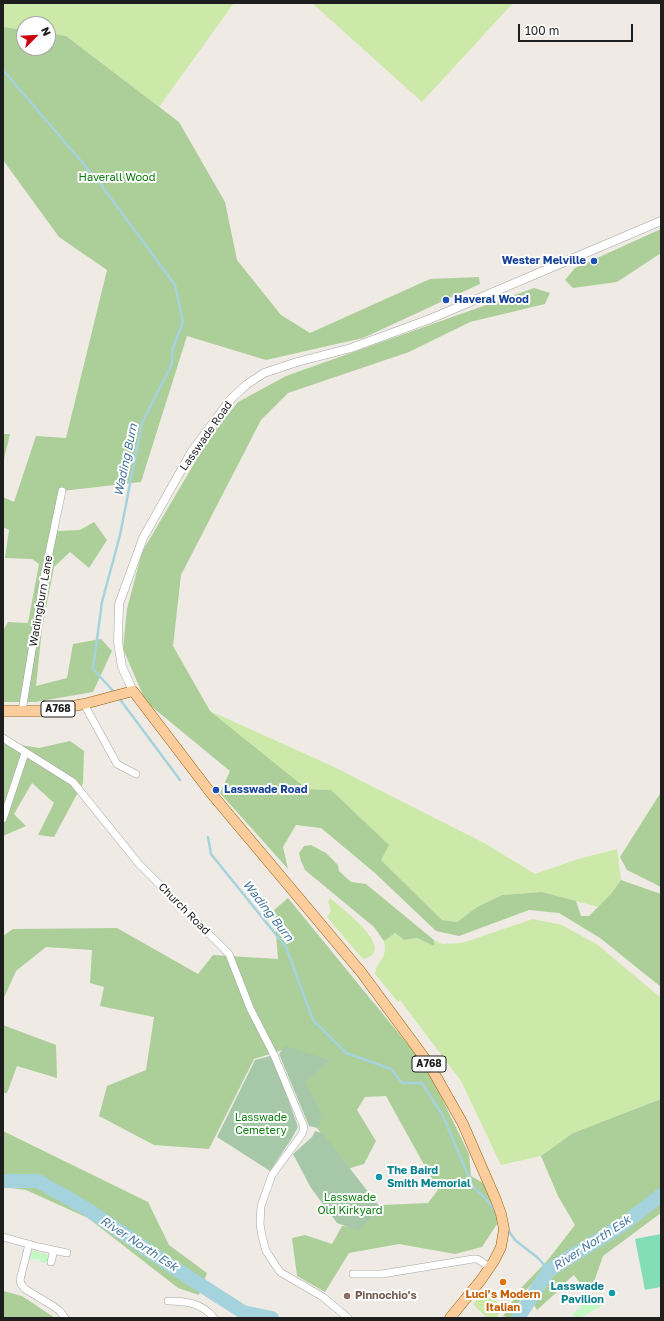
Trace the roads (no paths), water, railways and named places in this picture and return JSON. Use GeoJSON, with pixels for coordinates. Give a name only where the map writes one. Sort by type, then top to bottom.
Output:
{"type":"FeatureCollection","features":[{"type":"Feature","properties":{"kind":"main road","name":"A768"},"geometry":{"type":"LineString","coordinates":[[3,711],[46,711],[84,704],[133,691]]}},
{"type":"Feature","properties":{"kind":"main road","name":"Lasswade Road"},"geometry":{"type":"LineString","coordinates":[[133,691],[210,792],[361,972],[429,1064],[463,1124],[501,1214],[504,1229],[501,1247],[486,1265]]}},
{"type":"Feature","properties":{"kind":"main road","name":"A768"},"geometry":{"type":"LineString","coordinates":[[450,1318],[481,1280],[486,1265]]}},
{"type":"Feature","properties":{"kind":"street","name":"Lasswade Road"},"geometry":{"type":"LineString","coordinates":[[133,691],[122,667],[118,642],[119,604],[143,538],[192,451],[231,399],[246,385],[264,374],[277,369],[297,362],[351,348],[430,319],[661,221]]}},
{"type":"Feature","properties":{"kind":"street","name":"Wadingburn Lane"},"geometry":{"type":"LineString","coordinates":[[22,711],[44,577],[62,491]]}},
{"type":"Feature","properties":{"kind":"street"},"geometry":{"type":"LineString","coordinates":[[84,704],[116,764],[136,774]]}},
{"type":"Feature","properties":{"kind":"street","name":"Church Road"},"geometry":{"type":"LineString","coordinates":[[3,738],[73,782],[139,864],[229,954],[250,1008],[274,1055],[304,1127],[302,1134],[272,1175],[261,1206],[260,1224],[266,1251],[280,1272],[323,1297],[348,1318]]}},
{"type":"Feature","properties":{"kind":"street"},"geometry":{"type":"LineString","coordinates":[[3,819],[25,753]]}},
{"type":"Feature","properties":{"kind":"street"},"geometry":{"type":"LineString","coordinates":[[3,1237],[67,1253]]}},
{"type":"Feature","properties":{"kind":"street"},"geometry":{"type":"LineString","coordinates":[[29,1244],[20,1280],[21,1284],[25,1289],[60,1311],[65,1318]]}},
{"type":"Feature","properties":{"kind":"street"},"geometry":{"type":"LineString","coordinates":[[51,1262],[54,1250]]}},
{"type":"Feature","properties":{"kind":"street"},"geometry":{"type":"LineString","coordinates":[[353,1274],[382,1274],[473,1259],[477,1259],[486,1265]]}},
{"type":"Feature","properties":{"kind":"street"},"geometry":{"type":"LineString","coordinates":[[168,1301],[185,1301],[202,1306],[214,1318]]}},
{"type":"Feature","properties":{"kind":"waterway","name":"Wading Burn"},"geometry":{"type":"LineString","coordinates":[[3,70],[99,182],[175,285],[183,322],[173,348],[172,364],[142,423],[120,535],[102,602],[93,669],[115,693]]}},
{"type":"Feature","properties":{"kind":"waterway","name":"Wading Burn"},"geometry":{"type":"LineString","coordinates":[[119,698],[180,780]]}},
{"type":"Feature","properties":{"kind":"waterway","name":"Wading Burn"},"geometry":{"type":"LineString","coordinates":[[208,837],[211,854],[286,947],[313,1020],[346,1053],[391,1069],[402,1083],[422,1083],[443,1116],[473,1187],[486,1199],[497,1214]]}},
{"type":"Feature","properties":{"kind":"waterway","name":"River North Esk"},"geometry":{"type":"LineString","coordinates":[[3,1181],[38,1181],[87,1209],[168,1264],[243,1312],[272,1318]]}},
{"type":"Feature","properties":{"kind":"waterway","name":"River North Esk"},"geometry":{"type":"LineString","coordinates":[[518,1318],[549,1270],[624,1224],[661,1195]]}},
{"type":"Feature","properties":{"kind":"waterway","name":"Wading Burn"},"geometry":{"type":"LineString","coordinates":[[508,1230],[515,1240],[538,1258],[549,1270]]}},
{"type":"Feature","properties":{"kind":"place","name":"Wester Melville"},"geometry":{"type":"Point","coordinates":[594,261]}},
{"type":"Feature","properties":{"kind":"place","name":"Haveral Wood"},"geometry":{"type":"Point","coordinates":[446,300]}},
{"type":"Feature","properties":{"kind":"place","name":"Lasswade Road"},"geometry":{"type":"Point","coordinates":[216,790]}},
{"type":"Feature","properties":{"kind":"place","name":"The Baird Smith Memorial"},"geometry":{"type":"Point","coordinates":[379,1177]}},
{"type":"Feature","properties":{"kind":"place","name":"Luci’s Modern Italian"},"geometry":{"type":"Point","coordinates":[503,1282]}},
{"type":"Feature","properties":{"kind":"place","name":"Lasswade Pavilion"},"geometry":{"type":"Point","coordinates":[612,1293]}},
{"type":"Feature","properties":{"kind":"place","name":"Pinnochio's"},"geometry":{"type":"Point","coordinates":[347,1296]}},
{"type":"Feature","properties":{"kind":"park label","name":"Haverall Wood"},"geometry":{"type":"Point","coordinates":[117,178]}},
{"type":"Feature","properties":{"kind":"park label","name":"Lasswade Cemetery"},"geometry":{"type":"Point","coordinates":[261,1124]}},
{"type":"Feature","properties":{"kind":"park label","name":"Lasswade Old Kirkyard"},"geometry":{"type":"Point","coordinates":[350,1204]}}]}
